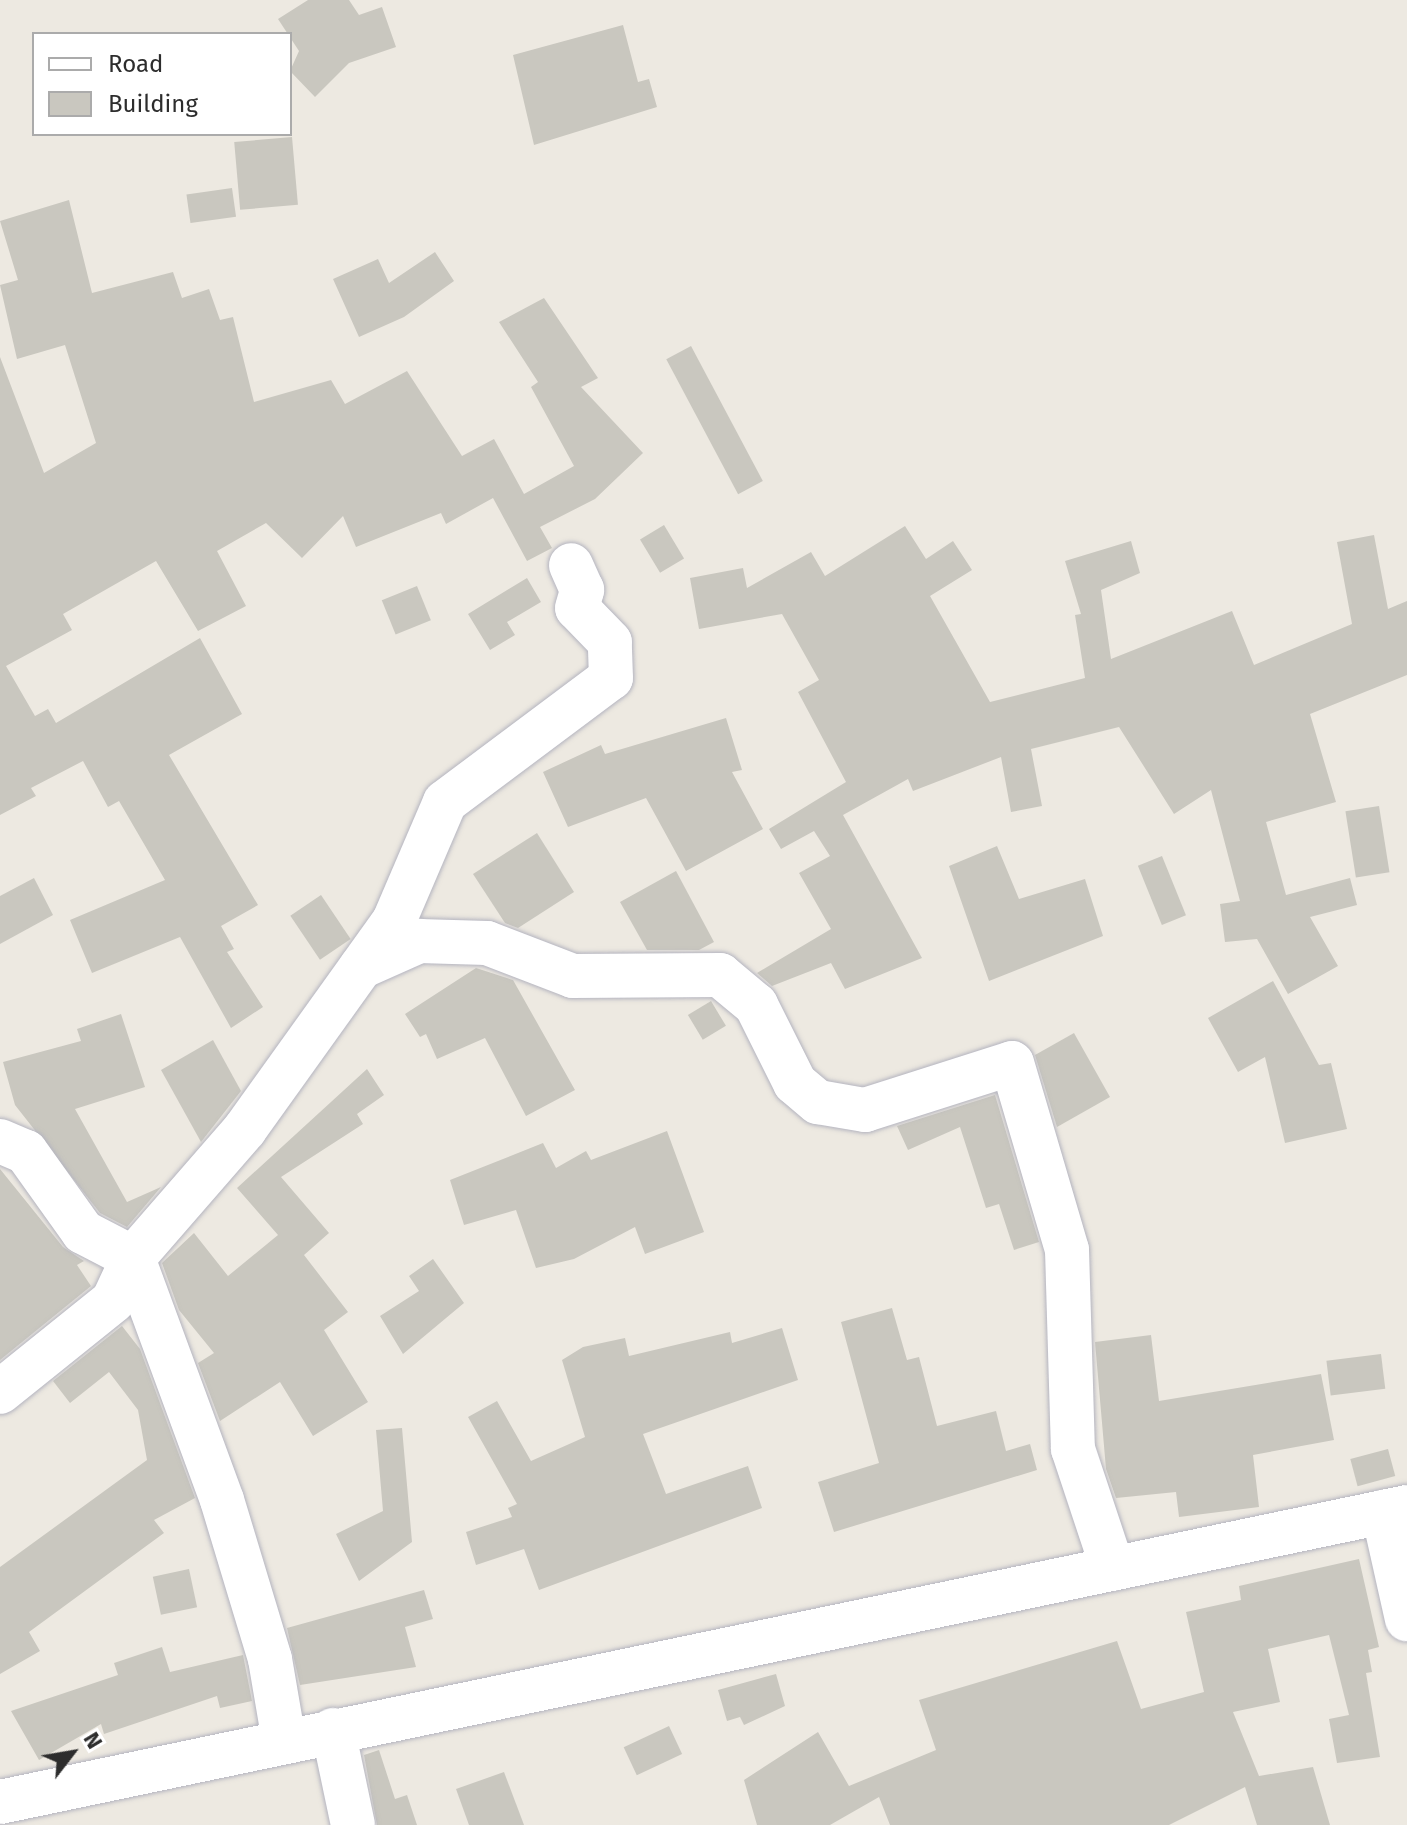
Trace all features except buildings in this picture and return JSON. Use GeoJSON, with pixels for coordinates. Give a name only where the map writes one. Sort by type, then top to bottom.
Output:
{"type":"FeatureCollection","features":[{"type":"Feature","properties":{"kind":"street"},"geometry":{"type":"LineString","coordinates":[[0,1392],[113,1301],[133,1258],[245,1129],[394,921],[445,802],[611,678],[610,642],[577,608],[582,590],[571,565]]}},
{"type":"Feature","properties":{"kind":"street"},"geometry":{"type":"LineString","coordinates":[[361,967],[419,941],[487,943],[573,976],[720,975],[756,1005],[795,1083],[818,1102],[865,1110],[1012,1063],[1067,1250],[1073,1449],[1113,1569]]}},
{"type":"Feature","properties":{"kind":"street"},"geometry":{"type":"LineString","coordinates":[[0,1141],[26,1152],[83,1232],[133,1258],[222,1500],[270,1659],[284,1741]]}},
{"type":"Feature","properties":{"kind":"street"},"geometry":{"type":"LineString","coordinates":[[0,1802],[1395,1509],[1407,1619]]}},
{"type":"Feature","properties":{"kind":"street"},"geometry":{"type":"LineString","coordinates":[[333,1730],[353,1825]]}}]}
